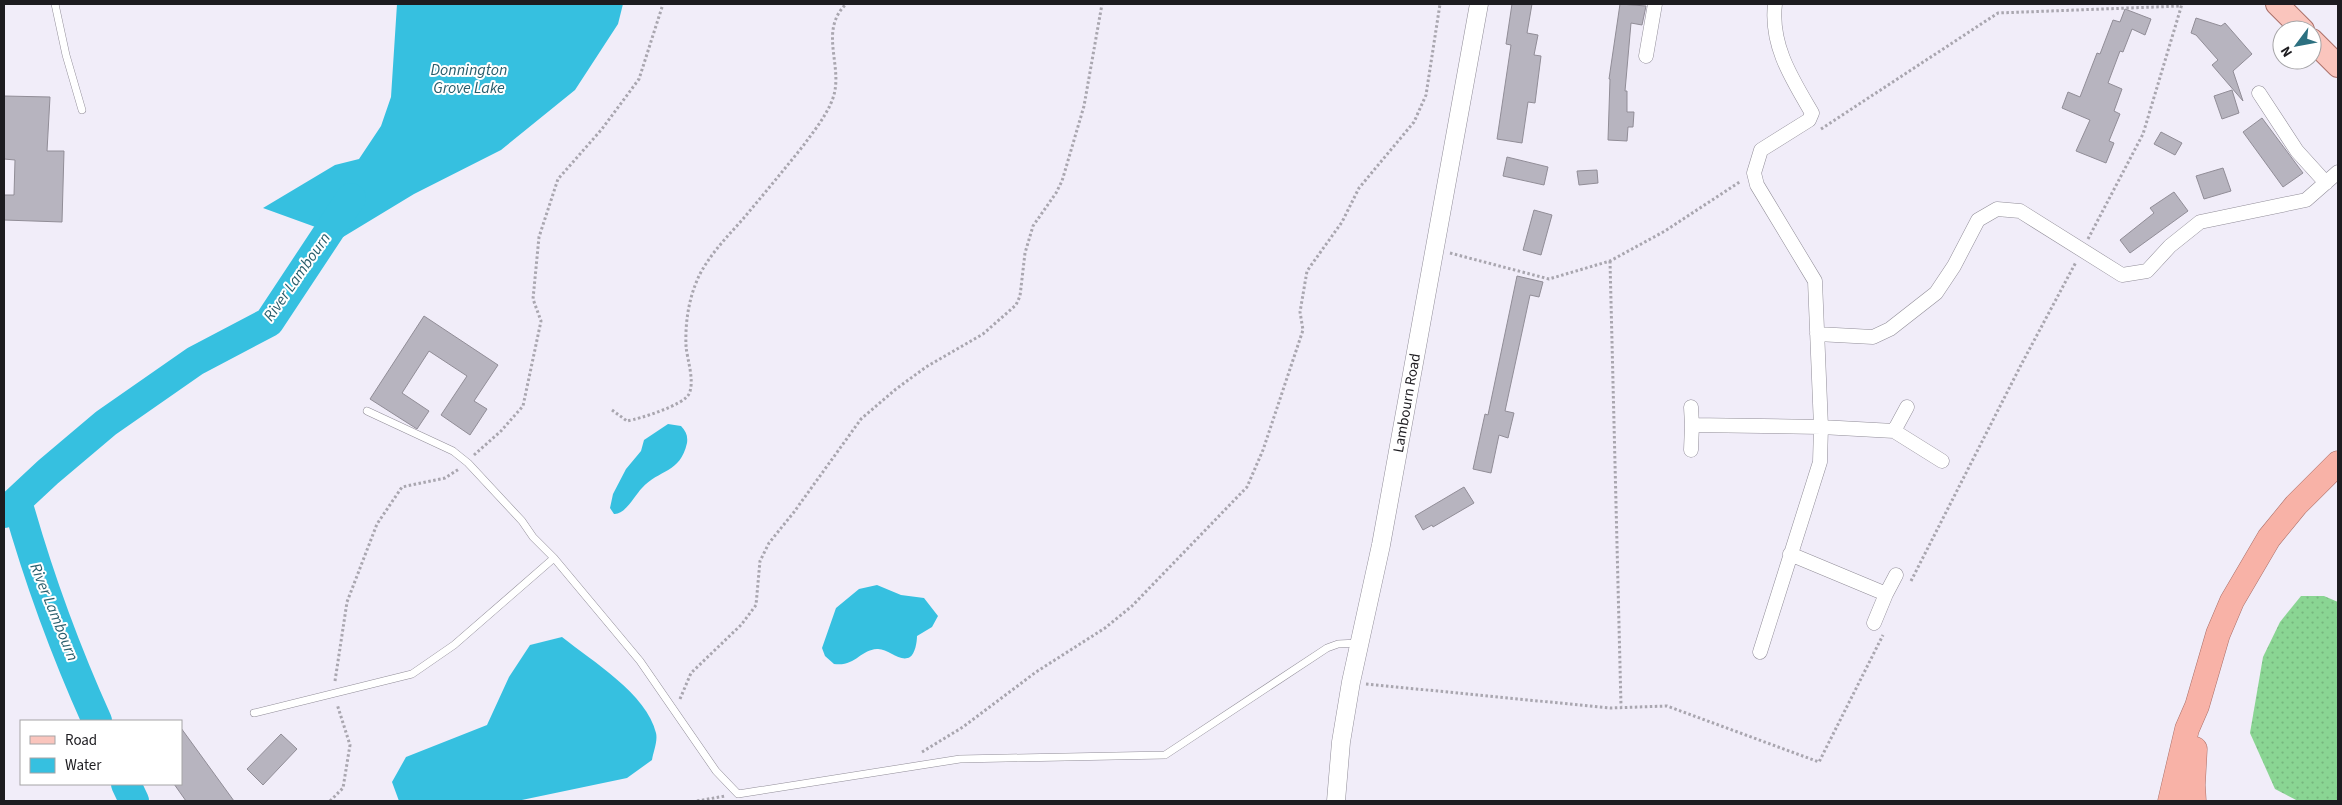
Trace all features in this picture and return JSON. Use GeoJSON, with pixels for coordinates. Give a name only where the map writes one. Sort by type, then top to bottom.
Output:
{"type":"FeatureCollection","features":[{"type":"Feature","properties":{"kind":"highway"},"geometry":{"type":"LineString","coordinates":[[2170,801],[2187,729],[2197,706],[2218,634],[2250,568],[2269,538],[2296,505],[2338,463]]}},
{"type":"Feature","properties":{"kind":"highway"},"geometry":{"type":"LineString","coordinates":[[2194,801],[2192,785],[2198,735],[2197,706]]}},
{"type":"Feature","properties":{"kind":"main road"},"geometry":{"type":"LineString","coordinates":[[2278,4],[2293,20]]}},
{"type":"Feature","properties":{"kind":"main road"},"geometry":{"type":"LineString","coordinates":[[2322,50],[2338,66]]}},
{"type":"Feature","properties":{"kind":"street","name":"Lambourn Road"},"geometry":{"type":"LineString","coordinates":[[1336,801],[1341,742],[1358,643],[1380,545],[1480,4]]}},
{"type":"Feature","properties":{"kind":"street"},"geometry":{"type":"LineString","coordinates":[[1646,56],[1655,4]]}},
{"type":"Feature","properties":{"kind":"street"},"geometry":{"type":"LineString","coordinates":[[1760,652],[1820,462],[1821,427],[1816,282],[1757,185],[1754,173],[1761,150],[1809,120],[1812,113],[1784,67],[1777,46],[1775,4]]}},
{"type":"Feature","properties":{"kind":"street"},"geometry":{"type":"LineString","coordinates":[[2259,93],[2297,151],[2326,182]]}},
{"type":"Feature","properties":{"kind":"street"},"geometry":{"type":"LineString","coordinates":[[1817,334],[1873,337],[1890,329],[1936,293],[1954,266],[1978,220],[1997,209],[2020,211],[2122,275],[2147,271],[2170,246],[2200,222],[2306,200],[2338,172]]}},
{"type":"Feature","properties":{"kind":"street"},"geometry":{"type":"LineString","coordinates":[[1691,407],[1691,450]]}},
{"type":"Feature","properties":{"kind":"street"},"geometry":{"type":"LineString","coordinates":[[1894,431],[1907,407]]}},
{"type":"Feature","properties":{"kind":"street"},"geometry":{"type":"LineString","coordinates":[[1692,425],[1821,427],[1894,431],[1942,461]]}},
{"type":"Feature","properties":{"kind":"street"},"geometry":{"type":"LineString","coordinates":[[1790,554],[1886,594]]}},
{"type":"Feature","properties":{"kind":"street"},"geometry":{"type":"LineString","coordinates":[[1874,623],[1896,574]]}},
{"type":"Feature","properties":{"kind":"lane"},"geometry":{"type":"LineString","coordinates":[[55,4],[66,55],[82,110]]}},
{"type":"Feature","properties":{"kind":"lane"},"geometry":{"type":"LineString","coordinates":[[367,411],[453,450],[468,463],[554,558],[640,661],[716,771],[738,794],[960,759],[1165,755],[1327,648],[1338,644],[1358,643]]}},
{"type":"Feature","properties":{"kind":"lane"},"geometry":{"type":"LineString","coordinates":[[254,713],[412,674],[454,645],[554,558]]}},
{"type":"Feature","properties":{"kind":"path"},"geometry":{"type":"LineString","coordinates":[[330,801],[343,788],[350,745],[334,692],[347,602],[377,524],[402,487],[445,478],[468,463],[501,431],[523,406],[541,321],[533,299],[539,237],[558,179],[602,129],[639,79],[663,4]]}},
{"type":"Feature","properties":{"kind":"path"},"geometry":{"type":"LineString","coordinates":[[612,410],[627,421],[638,419],[682,401],[689,395],[691,384],[686,332],[691,295],[718,245],[783,170],[827,111],[836,84],[831,35],[834,22],[846,4]]}},
{"type":"Feature","properties":{"kind":"path"},"geometry":{"type":"LineString","coordinates":[[685,705],[680,699],[691,673],[719,644],[741,625],[756,605],[760,561],[769,543],[861,420],[896,389],[926,367],[983,334],[1016,305],[1020,296],[1025,254],[1034,226],[1062,181],[1084,106],[1102,4]]}},
{"type":"Feature","properties":{"kind":"path"},"geometry":{"type":"LineString","coordinates":[[916,755],[963,727],[1036,672],[1105,628],[1132,606],[1247,487],[1264,450],[1303,330],[1300,312],[1307,271],[1342,222],[1359,188],[1414,122],[1426,95],[1440,4]]}},
{"type":"Feature","properties":{"kind":"path"},"geometry":{"type":"LineString","coordinates":[[1351,682],[1610,708],[1621,706],[1610,260]]}},
{"type":"Feature","properties":{"kind":"path"},"geometry":{"type":"LineString","coordinates":[[697,801],[738,794]]}},
{"type":"Feature","properties":{"kind":"green space"},"geometry":{"type":"Polygon","coordinates":[[[2301,596],[2324,596],[2338,602],[2338,801],[2298,801],[2275,789],[2250,733],[2263,657],[2280,622],[2301,596]]]}},
{"type":"Feature","properties":{"kind":"water","name":"Donnington Grove Lake"},"geometry":{"type":"Polygon","coordinates":[[[397,4],[623,4],[618,24],[575,90],[501,150],[414,194],[343,237],[263,208],[335,165],[359,159],[381,126],[391,97],[397,4]]]}},
{"type":"Feature","properties":{"kind":"water"},"geometry":{"type":"Polygon","coordinates":[[[668,424],[681,426],[684,430],[687,443],[684,453],[674,466],[655,477],[642,488],[630,504],[622,511],[614,514],[610,508],[613,494],[626,469],[641,451],[644,440],[668,424]]]}},
{"type":"Feature","properties":{"kind":"water"},"geometry":{"type":"Polygon","coordinates":[[[877,585],[901,595],[924,598],[938,616],[932,627],[917,636],[914,651],[910,657],[902,658],[877,649],[866,652],[847,663],[834,664],[825,656],[822,648],[836,608],[859,589],[877,585]]]}},
{"type":"Feature","properties":{"kind":"water"},"geometry":{"type":"Polygon","coordinates":[[[562,637],[617,679],[642,705],[651,719],[656,733],[652,760],[627,778],[517,801],[399,801],[392,782],[406,757],[487,725],[509,677],[530,645],[562,637]]]}},
{"type":"Feature","properties":{"kind":"building"},"geometry":{"type":"Polygon","coordinates":[[[1512,4],[1532,4],[1527,33],[1538,35],[1534,55],[1541,56],[1535,103],[1528,102],[1522,143],[1497,139],[1511,45],[1506,44],[1512,4]]]}},
{"type":"Feature","properties":{"kind":"building"},"geometry":{"type":"Polygon","coordinates":[[[1620,4],[1646,6],[1642,25],[1631,23],[1625,91],[1627,91],[1627,112],[1634,112],[1633,127],[1628,127],[1627,141],[1608,140],[1609,79],[1620,4]]]}},
{"type":"Feature","properties":{"kind":"building"},"geometry":{"type":"Polygon","coordinates":[[[2125,9],[2151,19],[2145,35],[2132,29],[2123,52],[2120,51],[2108,83],[2122,89],[2114,111],[2120,114],[2109,141],[2114,143],[2106,163],[2076,151],[2090,120],[2062,108],[2068,92],[2080,97],[2097,53],[2100,54],[2113,20],[2120,22],[2125,9]]]}},
{"type":"Feature","properties":{"kind":"building"},"geometry":{"type":"Polygon","coordinates":[[[2196,18],[2221,26],[2225,23],[2252,54],[2233,71],[2243,101],[2212,65],[2218,60],[2196,35],[2191,33],[2196,18]]]}},
{"type":"Feature","properties":{"kind":"building"},"geometry":{"type":"Polygon","coordinates":[[[2232,90],[2239,113],[2222,119],[2214,96],[2232,90]]]}},
{"type":"Feature","properties":{"kind":"building"},"geometry":{"type":"Polygon","coordinates":[[[4,96],[50,97],[47,151],[64,151],[62,222],[4,220],[4,195],[14,195],[15,160],[4,159],[4,96]]]}},
{"type":"Feature","properties":{"kind":"building"},"geometry":{"type":"Polygon","coordinates":[[[2262,118],[2303,173],[2283,187],[2243,132],[2262,118]]]}},
{"type":"Feature","properties":{"kind":"building"},"geometry":{"type":"Polygon","coordinates":[[[2161,132],[2182,143],[2175,155],[2154,144],[2161,132]]]}},
{"type":"Feature","properties":{"kind":"building"},"geometry":{"type":"Polygon","coordinates":[[[1507,157],[1548,167],[1544,185],[1503,176],[1507,157]]]}},
{"type":"Feature","properties":{"kind":"building"},"geometry":{"type":"Polygon","coordinates":[[[2223,168],[2231,191],[2204,199],[2196,176],[2223,168]]]}},
{"type":"Feature","properties":{"kind":"building"},"geometry":{"type":"Polygon","coordinates":[[[1597,170],[1598,183],[1579,185],[1577,171],[1597,170]]]}},
{"type":"Feature","properties":{"kind":"building"},"geometry":{"type":"Polygon","coordinates":[[[2174,192],[2188,211],[2130,253],[2120,240],[2154,213],[2150,208],[2174,192]]]}},
{"type":"Feature","properties":{"kind":"building"},"geometry":{"type":"Polygon","coordinates":[[[1534,210],[1552,215],[1541,255],[1523,250],[1534,210]]]}},
{"type":"Feature","properties":{"kind":"building"},"geometry":{"type":"Polygon","coordinates":[[[1517,276],[1543,282],[1539,297],[1530,295],[1505,411],[1514,413],[1508,438],[1499,435],[1491,473],[1473,469],[1485,414],[1488,415],[1517,276]]]}},
{"type":"Feature","properties":{"kind":"building"},"geometry":{"type":"Polygon","coordinates":[[[424,316],[498,365],[474,401],[487,409],[470,435],[441,415],[467,376],[429,351],[402,393],[429,411],[417,429],[370,399],[424,316]]]}},
{"type":"Feature","properties":{"kind":"building"},"geometry":{"type":"Polygon","coordinates":[[[1464,487],[1474,503],[1433,527],[1432,525],[1423,530],[1415,516],[1464,487]]]}},
{"type":"Feature","properties":{"kind":"building"},"geometry":{"type":"Polygon","coordinates":[[[182,729],[234,801],[186,801],[175,785],[182,785],[182,729]]]}},
{"type":"Feature","properties":{"kind":"building"},"geometry":{"type":"Polygon","coordinates":[[[281,734],[297,749],[263,785],[247,769],[281,734]]]}},
{"type":"Feature","properties":{"kind":"waterway","name":"River Lambourn"},"geometry":{"type":"LineString","coordinates":[[4,513],[48,472],[106,423],[195,361],[269,322],[351,198]]}},
{"type":"Feature","properties":{"kind":"waterway","name":"River Lambourn"},"geometry":{"type":"LineString","coordinates":[[17,501],[53,612],[97,720]]}},
{"type":"Feature","properties":{"kind":"waterway","name":"River Lambourn"},"geometry":{"type":"LineString","coordinates":[[126,785],[134,801]]}}]}
